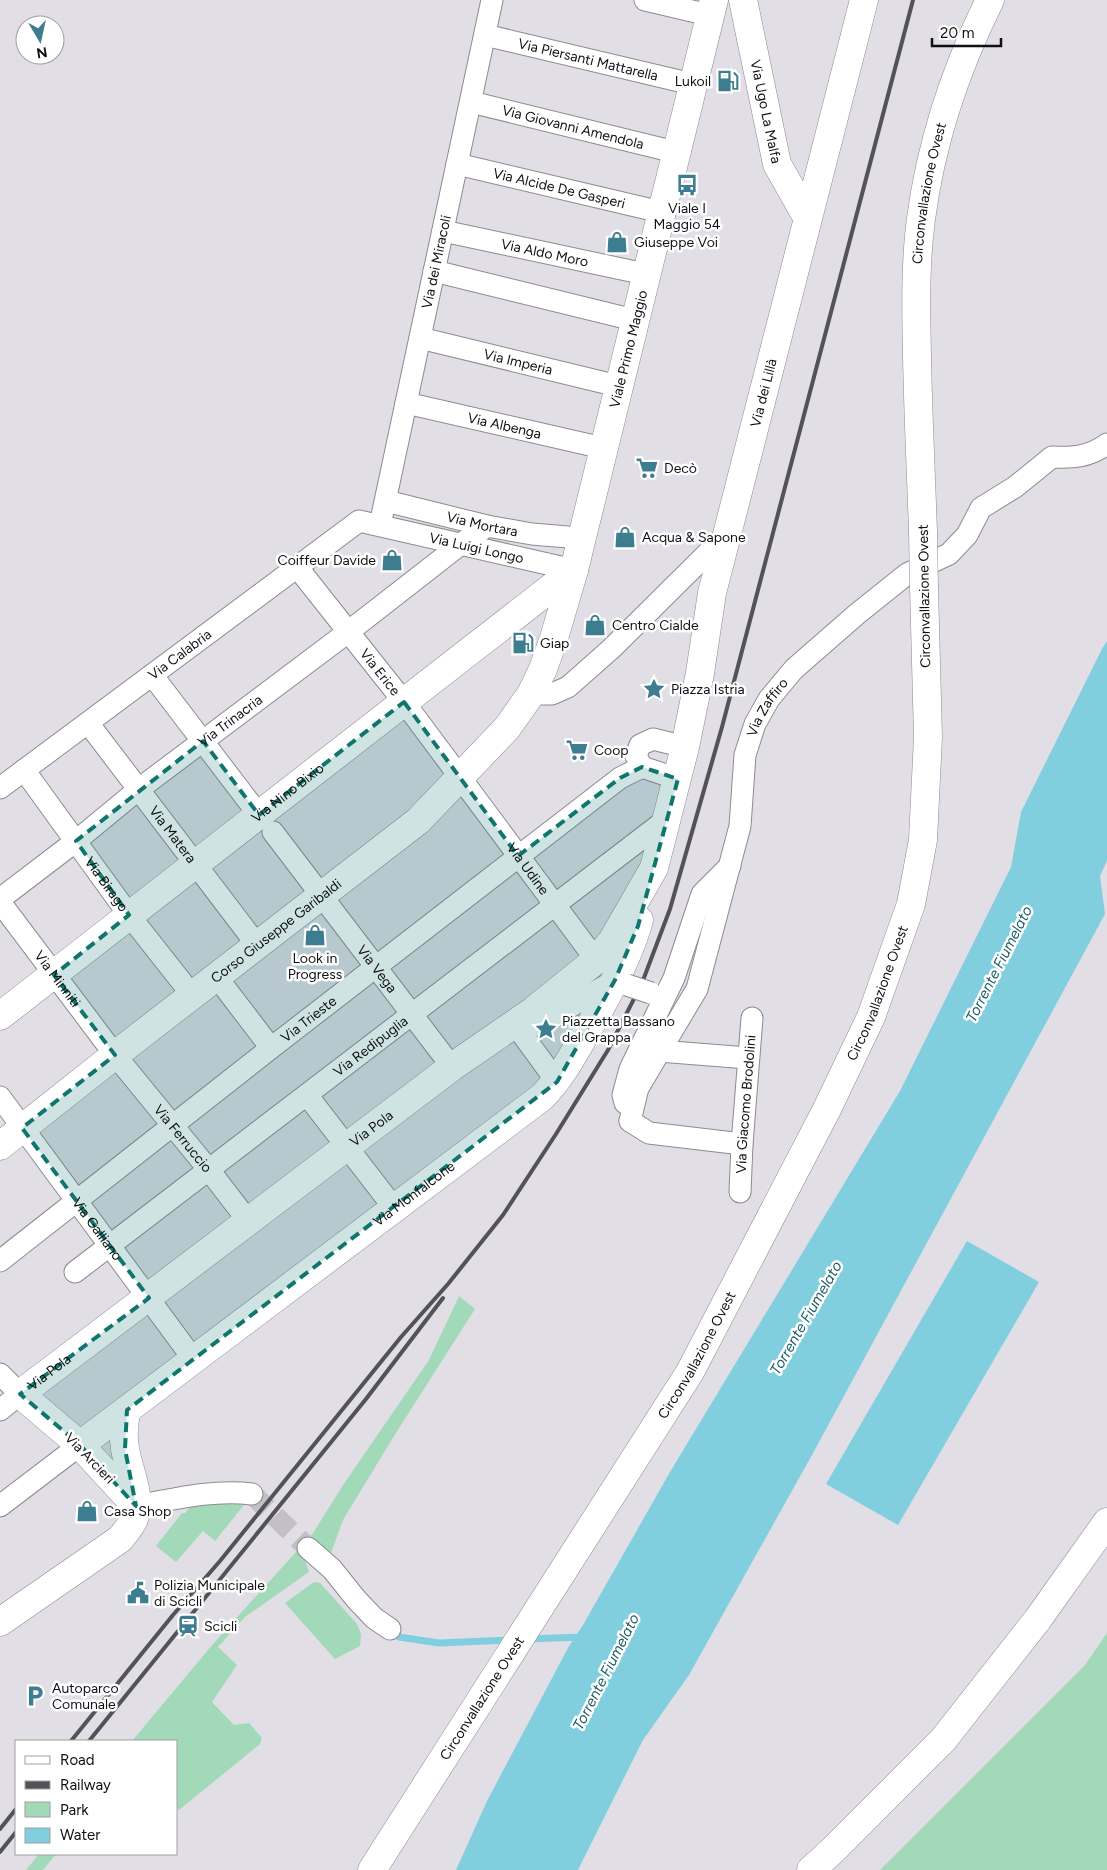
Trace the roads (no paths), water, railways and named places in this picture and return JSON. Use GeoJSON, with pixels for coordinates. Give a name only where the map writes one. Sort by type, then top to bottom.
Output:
{"type":"FeatureCollection","features":[{"type":"Feature","properties":{"kind":"main road","name":"Via Ugo La Malfa"},"geometry":{"type":"LineString","coordinates":[[743,0],[777,164],[807,217]]}},
{"type":"Feature","properties":{"kind":"main road","name":"Via dei Lillà"},"geometry":{"type":"LineString","coordinates":[[685,747],[700,673],[712,593],[864,0]]}},
{"type":"Feature","properties":{"kind":"main road","name":"Circonvallazione Ovest"},"geometry":{"type":"LineString","coordinates":[[372,1870],[530,1619],[690,1372],[828,1109],[871,1018],[911,904],[923,840],[928,737],[916,304],[921,219],[930,169],[947,102],[975,30],[990,0]]}},
{"type":"Feature","properties":{"kind":"main road","name":"Viale Primo Maggio"},"geometry":{"type":"LineString","coordinates":[[531,694],[554,638],[574,570],[580,538],[711,8]]}},
{"type":"Feature","properties":{"kind":"main road","name":"Via Nino Bixio"},"geometry":{"type":"LineString","coordinates":[[0,1016],[196,864],[266,824],[404,702],[574,570]]}},
{"type":"Feature","properties":{"kind":"main road","name":"Corso Giuseppe Garibaldi"},"geometry":{"type":"LineString","coordinates":[[0,1146],[216,976],[418,821],[507,728],[531,694]]}},
{"type":"Feature","properties":{"kind":"main road","name":"Via Pola"},"geometry":{"type":"LineString","coordinates":[[10,1402],[452,1067],[517,1027],[596,960],[612,941],[654,868],[685,747]]}},
{"type":"Feature","properties":{"kind":"main road","name":"Via Monfalcone"},"geometry":{"type":"LineString","coordinates":[[80,1445],[542,1097],[557,1082],[596,1015],[621,983],[654,868]]}},
{"type":"Feature","properties":{"kind":"main road","name":"Via Arcieri"},"geometry":{"type":"LineString","coordinates":[[10,1402],[80,1445],[136,1506]]}},
{"type":"Feature","properties":{"kind":"main road"},"geometry":{"type":"LineString","coordinates":[[2,1617],[120,1539],[133,1520],[136,1493],[125,1449],[123,1426],[126,1410]]}},
{"type":"Feature","properties":{"kind":"main road"},"geometry":{"type":"LineString","coordinates":[[811,1870],[943,1740],[1038,1619],[1107,1522]]}},
{"type":"Feature","properties":{"kind":"street","name":"Via dei Miracoli"},"geometry":{"type":"LineString","coordinates":[[380,525],[492,0]]}},
{"type":"Feature","properties":{"kind":"street"},"geometry":{"type":"LineString","coordinates":[[645,0],[711,8]]}},
{"type":"Feature","properties":{"kind":"street","name":"Via Piersanti Mattarella"},"geometry":{"type":"LineString","coordinates":[[485,35],[692,84]]}},
{"type":"Feature","properties":{"kind":"street","name":"Via Giovanni Amendola"},"geometry":{"type":"LineString","coordinates":[[470,102],[676,152]]}},
{"type":"Feature","properties":{"kind":"street","name":"Via Alcide De Gasperi"},"geometry":{"type":"LineString","coordinates":[[457,164],[661,212]]}},
{"type":"Feature","properties":{"kind":"street","name":"Via Aldo Moro"},"geometry":{"type":"LineString","coordinates":[[443,231],[645,274]]}},
{"type":"Feature","properties":{"kind":"street"},"geometry":{"type":"LineString","coordinates":[[434,271],[634,320]]}},
{"type":"Feature","properties":{"kind":"street","name":"Via Imperia"},"geometry":{"type":"LineString","coordinates":[[420,338],[618,386]]}},
{"type":"Feature","properties":{"kind":"street","name":"Via Albenga"},"geometry":{"type":"LineString","coordinates":[[406,403],[603,448]]}},
{"type":"Feature","properties":{"kind":"street","name":"Via Zaffiro"},"geometry":{"type":"LineString","coordinates":[[630,1121],[638,1088],[697,989],[740,826],[745,755],[755,724],[769,699],[794,669],[856,614],[907,574],[949,554],[967,535],[981,508],[1015,487],[1052,457],[1070,458],[1084,456],[1107,444]]}},
{"type":"Feature","properties":{"kind":"street","name":"Via Mortara"},"geometry":{"type":"LineString","coordinates":[[386,500],[487,526],[532,534],[580,538]]}},
{"type":"Feature","properties":{"kind":"street","name":"Via Luigi Longo"},"geometry":{"type":"LineString","coordinates":[[359,521],[574,570]]}},
{"type":"Feature","properties":{"kind":"street","name":"Via Calabria"},"geometry":{"type":"LineString","coordinates":[[0,788],[359,521]]}},
{"type":"Feature","properties":{"kind":"street","name":"Via Trinacria"},"geometry":{"type":"LineString","coordinates":[[0,901],[139,789],[487,526]]}},
{"type":"Feature","properties":{"kind":"street"},"geometry":{"type":"LineString","coordinates":[[531,694],[552,694],[568,688],[611,649],[728,534]]}},
{"type":"Feature","properties":{"kind":"street","name":"Via Erice"},"geometry":{"type":"LineString","coordinates":[[297,567],[404,702],[459,778]]}},
{"type":"Feature","properties":{"kind":"street","name":"Via Vega"},"geometry":{"type":"LineString","coordinates":[[152,674],[452,1067]]}},
{"type":"Feature","properties":{"kind":"street","name":"Via Matera"},"geometry":{"type":"LineString","coordinates":[[88,723],[257,945]]}},
{"type":"Feature","properties":{"kind":"street"},"geometry":{"type":"LineString","coordinates":[[678,779],[642,767],[636,756],[640,746],[653,739],[685,747]]}},
{"type":"Feature","properties":{"kind":"street","name":"Via Trieste"},"geometry":{"type":"LineString","coordinates":[[0,1260],[518,856],[620,778],[642,767]]}},
{"type":"Feature","properties":{"kind":"street","name":"Via Birago"},"geometry":{"type":"LineString","coordinates":[[24,770],[129,915],[192,995]]}},
{"type":"Feature","properties":{"kind":"street","name":"Via Udine"},"geometry":{"type":"LineString","coordinates":[[459,778],[596,960]]}},
{"type":"Feature","properties":{"kind":"street","name":"Via Redipuglia"},"geometry":{"type":"LineString","coordinates":[[75,1272],[667,819]]}},
{"type":"Feature","properties":{"kind":"street"},"geometry":{"type":"LineString","coordinates":[[730,866],[702,894],[659,995],[630,1069],[623,1095],[630,1121],[649,1133],[742,1144]]}},
{"type":"Feature","properties":{"kind":"street","name":"Via Minniti"},"geometry":{"type":"LineString","coordinates":[[0,901],[115,1055]]}},
{"type":"Feature","properties":{"kind":"street"},"geometry":{"type":"LineString","coordinates":[[216,976],[271,1048]]}},
{"type":"Feature","properties":{"kind":"street"},"geometry":{"type":"LineString","coordinates":[[557,1082],[517,1027],[545,1022],[621,983],[659,995]]}},
{"type":"Feature","properties":{"kind":"street","name":"Via Giacomo Brodolini"},"geometry":{"type":"LineString","coordinates":[[740,1192],[752,1018]]}},
{"type":"Feature","properties":{"kind":"street"},"geometry":{"type":"LineString","coordinates":[[659,1051],[748,1058]]}},
{"type":"Feature","properties":{"kind":"street","name":"Via Ferruccio"},"geometry":{"type":"LineString","coordinates":[[115,1055],[210,1170],[249,1222]]}},
{"type":"Feature","properties":{"kind":"street"},"geometry":{"type":"LineString","coordinates":[[307,1094],[394,1208]]}},
{"type":"Feature","properties":{"kind":"street","name":"Via Galliano"},"geometry":{"type":"LineString","coordinates":[[0,1097],[194,1360]]}},
{"type":"Feature","properties":{"kind":"street","name":"Via Arcieri"},"geometry":{"type":"LineString","coordinates":[[0,1374],[10,1402]]}},
{"type":"Feature","properties":{"kind":"street"},"geometry":{"type":"LineString","coordinates":[[0,1506],[80,1445]]}},
{"type":"Feature","properties":{"kind":"street"},"geometry":{"type":"LineString","coordinates":[[136,1506],[201,1494],[238,1492],[252,1494]]}},
{"type":"Feature","properties":{"kind":"street"},"geometry":{"type":"LineString","coordinates":[[308,1548],[332,1569],[374,1618],[390,1629]]}},
{"type":"Feature","properties":{"kind":"water","name":"Torrente Fiumelato"},"geometry":{"type":"Polygon","coordinates":[[[1107,641],[1107,861],[1100,876],[1105,914],[812,1455],[689,1675],[643,1740],[578,1870],[456,1870],[487,1801],[569,1646],[583,1625],[670,1472],[900,1091],[1011,867],[1021,812],[1107,641]]]}},
{"type":"Feature","properties":{"kind":"water"},"geometry":{"type":"Polygon","coordinates":[[[967,1241],[1039,1282],[898,1525],[826,1484],[967,1241]]]}},
{"type":"Feature","properties":{"kind":"waterway"},"geometry":{"type":"LineString","coordinates":[[399,1637],[439,1643],[511,1640]]}},
{"type":"Feature","properties":{"kind":"waterway"},"geometry":{"type":"LineString","coordinates":[[526,1639],[583,1637]]}},
{"type":"Feature","properties":{"kind":"tunnel"},"geometry":{"type":"LineString","coordinates":[[252,1494],[308,1548]]}},
{"type":"Feature","properties":{"kind":"railway"},"geometry":{"type":"LineString","coordinates":[[72,1740],[503,1215],[608,1050],[642,983],[670,909],[722,727],[913,0]]}},
{"type":"Feature","properties":{"kind":"railway"},"geometry":{"type":"LineString","coordinates":[[90,1740],[366,1399],[443,1298]]}},
{"type":"Feature","properties":{"kind":"railway"},"geometry":{"type":"LineString","coordinates":[[0,1829],[15,1810]]}},
{"type":"Feature","properties":{"kind":"railway"},"geometry":{"type":"LineString","coordinates":[[0,1852],[15,1833]]}},
{"type":"Feature","properties":{"kind":"place","name":"Lukoil"},"geometry":{"type":"Point","coordinates":[728,81]}},
{"type":"Feature","properties":{"kind":"place","name":"Viale I Maggio 54"},"geometry":{"type":"Point","coordinates":[687,185]}},
{"type":"Feature","properties":{"kind":"place","name":"Giuseppe Voi"},"geometry":{"type":"Point","coordinates":[617,242]}},
{"type":"Feature","properties":{"kind":"place","name":"Decò"},"geometry":{"type":"Point","coordinates":[647,468]}},
{"type":"Feature","properties":{"kind":"place","name":"Acqua & Sapone"},"geometry":{"type":"Point","coordinates":[625,537]}},
{"type":"Feature","properties":{"kind":"place","name":"Coiffeur Davide"},"geometry":{"type":"Point","coordinates":[392,560]}},
{"type":"Feature","properties":{"kind":"place","name":"Centro Cialde"},"geometry":{"type":"Point","coordinates":[595,625]}},
{"type":"Feature","properties":{"kind":"place","name":"Giap"},"geometry":{"type":"Point","coordinates":[523,643]}},
{"type":"Feature","properties":{"kind":"place","name":"Piazza Istria"},"geometry":{"type":"Point","coordinates":[654,689]}},
{"type":"Feature","properties":{"kind":"place","name":"Coop"},"geometry":{"type":"Point","coordinates":[577,750]}},
{"type":"Feature","properties":{"kind":"place","name":"Look in Progress"},"geometry":{"type":"Point","coordinates":[315,935]}},
{"type":"Feature","properties":{"kind":"place","name":"Piazzetta Bassano del Grappa"},"geometry":{"type":"Point","coordinates":[546,1029]}},
{"type":"Feature","properties":{"kind":"place","name":"Casa Shop"},"geometry":{"type":"Point","coordinates":[87,1511]}},
{"type":"Feature","properties":{"kind":"place","name":"Polizia Municipale di Scicli"},"geometry":{"type":"Point","coordinates":[138,1593]}},
{"type":"Feature","properties":{"kind":"place","name":"Scicli"},"geometry":{"type":"Point","coordinates":[188,1626]}},
{"type":"Feature","properties":{"kind":"place","name":"Autoparco Comunale"},"geometry":{"type":"Point","coordinates":[35,1696]}}]}
